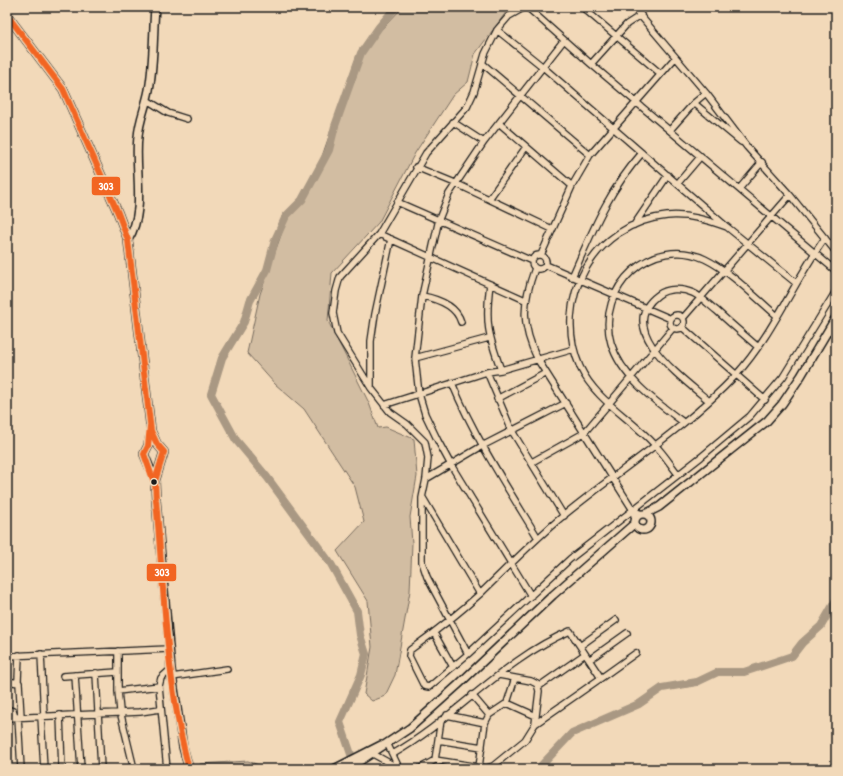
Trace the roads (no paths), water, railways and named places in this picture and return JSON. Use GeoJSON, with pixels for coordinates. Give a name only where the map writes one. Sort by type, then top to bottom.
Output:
{"type":"FeatureCollection","features":[{"type":"Feature","properties":{"kind":"street"},"geometry":{"type":"LineString","coordinates":[[128,240],[135,223],[139,187],[137,140],[150,80],[155,7]]}},
{"type":"Feature","properties":{"kind":"street"},"geometry":{"type":"LineString","coordinates":[[468,654],[427,577],[422,562],[422,498],[428,458],[425,442],[419,434],[395,417],[371,388],[337,333],[333,313],[336,291],[340,278],[379,234],[416,167],[437,138],[460,115],[471,99],[482,63],[497,30],[509,16],[526,7],[836,271]]}},
{"type":"Feature","properties":{"kind":"street"},"geometry":{"type":"LineString","coordinates":[[582,7],[661,74]]}},
{"type":"Feature","properties":{"kind":"street"},"geometry":{"type":"LineString","coordinates":[[633,7],[706,93],[747,147]]}},
{"type":"Feature","properties":{"kind":"street"},"geometry":{"type":"LineString","coordinates":[[7,15],[63,89],[116,206],[128,240],[138,307],[151,431],[148,446],[144,454],[155,481],[172,678],[183,747],[189,769]]}},
{"type":"Feature","properties":{"kind":"street"},"geometry":{"type":"LineString","coordinates":[[592,64],[627,24],[641,15]]}},
{"type":"Feature","properties":{"kind":"street"},"geometry":{"type":"LineString","coordinates":[[497,30],[543,67],[727,227],[796,283]]}},
{"type":"Feature","properties":{"kind":"street"},"geometry":{"type":"LineString","coordinates":[[531,596],[451,465],[426,414],[419,394],[415,358],[422,296],[439,219],[445,202],[455,183],[484,142],[500,124],[520,95],[564,40]]}},
{"type":"Feature","properties":{"kind":"street"},"geometry":{"type":"LineString","coordinates":[[541,255],[572,186],[590,155],[675,58]]}},
{"type":"Feature","properties":{"kind":"street"},"geometry":{"type":"LineString","coordinates":[[482,63],[590,155]]}},
{"type":"Feature","properties":{"kind":"street"},"geometry":{"type":"LineString","coordinates":[[670,130],[694,103],[706,93]]}},
{"type":"Feature","properties":{"kind":"street"},"geometry":{"type":"LineString","coordinates":[[146,100],[168,113],[187,119]]}},
{"type":"Feature","properties":{"kind":"street"},"geometry":{"type":"LineString","coordinates":[[694,103],[747,147],[762,162],[836,252]]}},
{"type":"Feature","properties":{"kind":"street"},"geometry":{"type":"LineString","coordinates":[[453,122],[484,142]]}},
{"type":"Feature","properties":{"kind":"street"},"geometry":{"type":"LineString","coordinates":[[500,124],[572,186]]}},
{"type":"Feature","properties":{"kind":"street"},"geometry":{"type":"LineString","coordinates":[[489,199],[526,147]]}},
{"type":"Feature","properties":{"kind":"street"},"geometry":{"type":"LineString","coordinates":[[572,277],[606,201],[622,177],[642,153]]}},
{"type":"Feature","properties":{"kind":"street"},"geometry":{"type":"LineString","coordinates":[[678,183],[701,156]]}},
{"type":"Feature","properties":{"kind":"street"},"geometry":{"type":"LineString","coordinates":[[740,189],[762,162]]}},
{"type":"Feature","properties":{"kind":"street"},"geometry":{"type":"LineString","coordinates":[[416,167],[455,183],[552,229]]}},
{"type":"Feature","properties":{"kind":"street"},"geometry":{"type":"LineString","coordinates":[[634,225],[668,175]]}},
{"type":"Feature","properties":{"kind":"street"},"geometry":{"type":"LineString","coordinates":[[683,318],[749,244],[790,195]]}},
{"type":"Feature","properties":{"kind":"street"},"geometry":{"type":"LineString","coordinates":[[397,202],[439,219],[532,261],[535,268],[526,300],[525,325],[529,341],[546,374],[566,403],[633,510],[636,524]]}},
{"type":"Feature","properties":{"kind":"street"},"geometry":{"type":"LineString","coordinates":[[678,474],[655,445],[608,403],[587,379],[574,350],[572,310],[578,281],[587,265],[598,250],[614,237],[634,225],[668,216],[706,219],[727,227]]}},
{"type":"Feature","properties":{"kind":"street"},"geometry":{"type":"LineString","coordinates":[[379,234],[526,300]]}},
{"type":"Feature","properties":{"kind":"street"},"geometry":{"type":"LineString","coordinates":[[825,238],[814,253],[758,347],[736,375],[709,401],[538,538],[480,594],[409,652],[424,686],[429,687],[468,654],[570,559],[740,425],[765,400],[783,377],[836,291]]}},
{"type":"Feature","properties":{"kind":"street"},"geometry":{"type":"LineString","coordinates":[[371,388],[371,341],[379,288],[391,239]]}},
{"type":"Feature","properties":{"kind":"street"},"geometry":{"type":"LineString","coordinates":[[683,422],[644,390],[631,377],[611,343],[608,321],[614,296],[622,280],[632,270],[650,259],[667,254],[683,254],[705,259],[724,272],[776,315]]}},
{"type":"Feature","properties":{"kind":"street"},"geometry":{"type":"LineString","coordinates":[[541,255],[546,260],[546,266]]}},
{"type":"Feature","properties":{"kind":"street"},"geometry":{"type":"LineString","coordinates":[[532,261],[534,257],[541,255]]}},
{"type":"Feature","properties":{"kind":"street"},"geometry":{"type":"LineString","coordinates":[[546,266],[646,310],[671,319]]}},
{"type":"Feature","properties":{"kind":"street"},"geometry":{"type":"LineString","coordinates":[[535,268],[541,269],[546,266]]}},
{"type":"Feature","properties":{"kind":"street"},"geometry":{"type":"LineString","coordinates":[[490,284],[486,313],[489,338],[501,370]]}},
{"type":"Feature","properties":{"kind":"street"},"geometry":{"type":"LineString","coordinates":[[709,401],[655,351],[645,332],[644,324],[646,310],[658,295],[667,290],[684,290],[692,292],[758,347]]}},
{"type":"Feature","properties":{"kind":"street"},"geometry":{"type":"LineString","coordinates":[[422,296],[442,302],[456,310],[461,322]]}},
{"type":"Feature","properties":{"kind":"street"},"geometry":{"type":"LineString","coordinates":[[671,319],[677,315],[683,318],[685,323],[678,329],[673,328]]}},
{"type":"Feature","properties":{"kind":"street"},"geometry":{"type":"LineString","coordinates":[[334,769],[363,756],[410,728],[458,686],[553,595],[636,524],[643,514],[659,507],[767,421],[782,404],[801,376],[836,317]]}},
{"type":"Feature","properties":{"kind":"street"},"geometry":{"type":"LineString","coordinates":[[671,319],[670,324],[673,328]]}},
{"type":"Feature","properties":{"kind":"street"},"geometry":{"type":"LineString","coordinates":[[682,327],[765,400]]}},
{"type":"Feature","properties":{"kind":"street"},"geometry":{"type":"LineString","coordinates":[[532,462],[584,433],[673,328]]}},
{"type":"Feature","properties":{"kind":"street"},"geometry":{"type":"LineString","coordinates":[[415,358],[489,338]]}},
{"type":"Feature","properties":{"kind":"street"},"geometry":{"type":"LineString","coordinates":[[384,405],[486,372],[501,370],[574,350]]}},
{"type":"Feature","properties":{"kind":"street"},"geometry":{"type":"LineString","coordinates":[[486,372],[512,431],[564,516]]}},
{"type":"Feature","properties":{"kind":"street"},"geometry":{"type":"LineString","coordinates":[[497,399],[546,374]]}},
{"type":"Feature","properties":{"kind":"street"},"geometry":{"type":"LineString","coordinates":[[452,383],[467,418],[482,446],[538,538]]}},
{"type":"Feature","properties":{"kind":"street"},"geometry":{"type":"LineString","coordinates":[[426,479],[482,446],[566,403]]}},
{"type":"Feature","properties":{"kind":"street"},"geometry":{"type":"LineString","coordinates":[[151,431],[157,444],[162,449],[163,459],[155,481]]}},
{"type":"Feature","properties":{"kind":"street"},"geometry":{"type":"LineString","coordinates":[[148,446],[157,444]]}},
{"type":"Feature","properties":{"kind":"street"},"geometry":{"type":"LineString","coordinates":[[147,462],[154,464],[163,459]]}},
{"type":"Feature","properties":{"kind":"street"},"geometry":{"type":"LineString","coordinates":[[422,498],[480,594]]}},
{"type":"Feature","properties":{"kind":"street"},"geometry":{"type":"LineString","coordinates":[[636,524],[647,529],[659,507]]}},
{"type":"Feature","properties":{"kind":"street"},"geometry":{"type":"LineString","coordinates":[[633,510],[643,514],[651,521]]}},
{"type":"Feature","properties":{"kind":"street"},"geometry":{"type":"LineString","coordinates":[[580,646],[616,620]]}},
{"type":"Feature","properties":{"kind":"street"},"geometry":{"type":"LineString","coordinates":[[393,754],[421,737],[499,675],[549,641],[570,631],[601,678]]}},
{"type":"Feature","properties":{"kind":"street"},"geometry":{"type":"LineString","coordinates":[[434,632],[453,667]]}},
{"type":"Feature","properties":{"kind":"street"},"geometry":{"type":"LineString","coordinates":[[589,660],[627,633]]}},
{"type":"Feature","properties":{"kind":"street"},"geometry":{"type":"LineString","coordinates":[[7,656],[170,649]]}},
{"type":"Feature","properties":{"kind":"street"},"geometry":{"type":"LineString","coordinates":[[118,651],[117,672],[120,711],[134,769]]}},
{"type":"Feature","properties":{"kind":"street"},"geometry":{"type":"LineString","coordinates":[[422,768],[436,760],[489,768],[525,740],[535,724],[636,653]]}},
{"type":"Feature","properties":{"kind":"street"},"geometry":{"type":"LineString","coordinates":[[41,654],[44,769]]}},
{"type":"Feature","properties":{"kind":"street"},"geometry":{"type":"LineString","coordinates":[[538,687],[585,654]]}},
{"type":"Feature","properties":{"kind":"street"},"geometry":{"type":"LineString","coordinates":[[19,655],[18,717],[21,769]]}},
{"type":"Feature","properties":{"kind":"street"},"geometry":{"type":"LineString","coordinates":[[167,769],[160,709],[159,686],[161,678],[171,669]]}},
{"type":"Feature","properties":{"kind":"street"},"geometry":{"type":"LineString","coordinates":[[172,678],[227,669]]}},
{"type":"Feature","properties":{"kind":"street"},"geometry":{"type":"LineString","coordinates":[[63,676],[117,672]]}},
{"type":"Feature","properties":{"kind":"street"},"geometry":{"type":"LineString","coordinates":[[96,673],[101,769]]}},
{"type":"Feature","properties":{"kind":"street"},"geometry":{"type":"LineString","coordinates":[[76,675],[81,769]]}},
{"type":"Feature","properties":{"kind":"street"},"geometry":{"type":"LineString","coordinates":[[499,675],[536,682],[538,687],[535,724]]}},
{"type":"Feature","properties":{"kind":"street"},"geometry":{"type":"LineString","coordinates":[[479,767],[485,723],[489,715],[507,703],[515,678]]}},
{"type":"Feature","properties":{"kind":"street"},"geometry":{"type":"LineString","coordinates":[[7,681],[18,682]]}},
{"type":"Feature","properties":{"kind":"street"},"geometry":{"type":"LineString","coordinates":[[118,691],[159,686]]}},
{"type":"Feature","properties":{"kind":"street"},"geometry":{"type":"LineString","coordinates":[[472,695],[489,715]]}},
{"type":"Feature","properties":{"kind":"street"},"geometry":{"type":"LineString","coordinates":[[507,703],[536,716]]}},
{"type":"Feature","properties":{"kind":"street"},"geometry":{"type":"LineString","coordinates":[[7,709],[13,711],[18,717]]}},
{"type":"Feature","properties":{"kind":"street"},"geometry":{"type":"LineString","coordinates":[[7,718],[120,711],[140,712],[160,709]]}},
{"type":"Feature","properties":{"kind":"street"},"geometry":{"type":"LineString","coordinates":[[60,715],[62,769]]}},
{"type":"Feature","properties":{"kind":"street"},"geometry":{"type":"LineString","coordinates":[[447,716],[485,723]]}},
{"type":"Feature","properties":{"kind":"street"},"geometry":{"type":"LineString","coordinates":[[436,760],[441,720]]}},
{"type":"Feature","properties":{"kind":"street"},"geometry":{"type":"LineString","coordinates":[[438,740],[482,747]]}},
{"type":"Feature","properties":{"kind":"street"},"geometry":{"type":"LineString","coordinates":[[348,769],[363,756],[373,754],[387,743]]}},
{"type":"Feature","properties":{"kind":"street"},"geometry":{"type":"LineString","coordinates":[[387,743],[399,769]]}},
{"type":"Feature","properties":{"kind":"street"},"geometry":{"type":"LineString","coordinates":[[373,754],[399,769]]}},
{"type":"Feature","properties":{"kind":"street"},"geometry":{"type":"LineString","coordinates":[[446,769],[447,762]]}},
{"type":"Feature","properties":{"kind":"waterway"},"geometry":{"type":"LineString","coordinates":[[356,769],[340,722],[361,675],[366,654],[360,635],[357,611],[331,564],[267,477],[236,440],[211,394],[222,358],[244,322],[250,301],[267,270],[275,240],[286,216],[302,200],[329,150],[335,126],[361,53],[379,27],[396,7]]}},
{"type":"Feature","properties":{"kind":"waterway"},"geometry":{"type":"LineString","coordinates":[[538,769],[572,733],[639,704],[662,688],[697,682],[718,672],[744,672],[792,656],[802,643],[821,626],[836,600]]}}]}
